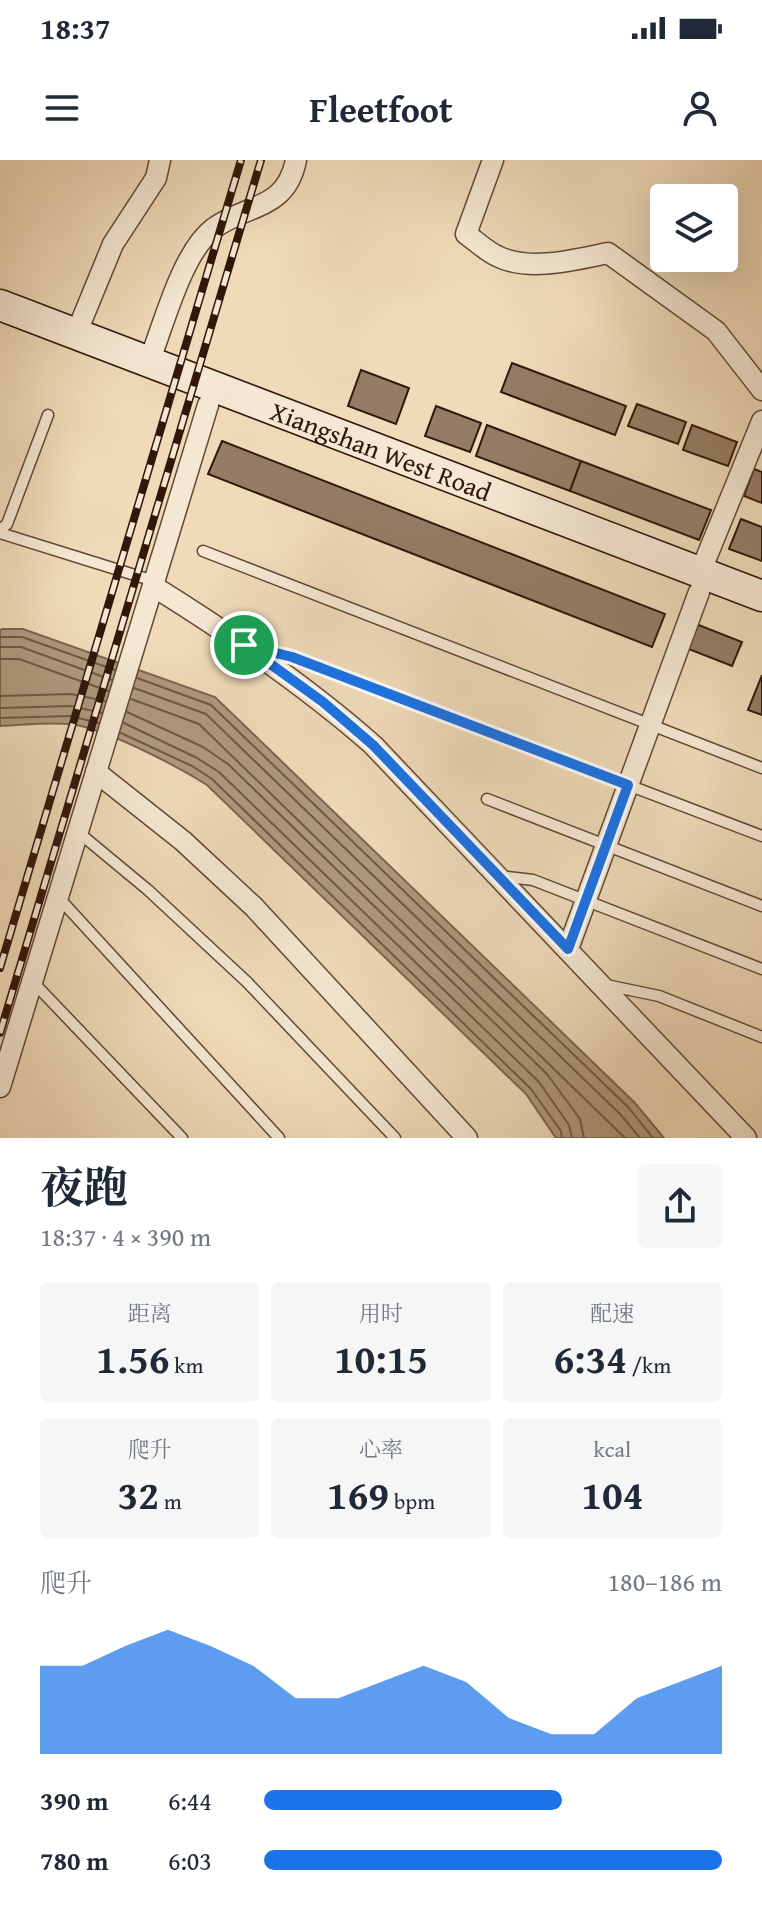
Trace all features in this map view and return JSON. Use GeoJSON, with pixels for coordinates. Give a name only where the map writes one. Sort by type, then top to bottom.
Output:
{"type":"FeatureCollection","features":[{"type":"Feature","properties":{"kind":"main road","name":"Xiangshan West Road"},"geometry":{"type":"LineString","coordinates":[[0,305],[699,582],[762,616]]}},
{"type":"Feature","properties":{"kind":"main road","name":"Xiangshan West Road"},"geometry":{"type":"LineString","coordinates":[[0,324],[208,405],[699,582],[762,596]]}},
{"type":"Feature","properties":{"kind":"street"},"geometry":{"type":"LineString","coordinates":[[76,334],[113,244],[156,178],[160,160]]}},
{"type":"Feature","properties":{"kind":"street"},"geometry":{"type":"LineString","coordinates":[[149,362],[184,272],[198,246],[211,230],[228,219],[275,199],[293,176],[296,160]]}},
{"type":"Feature","properties":{"kind":"street"},"geometry":{"type":"LineString","coordinates":[[493,160],[466,234],[496,256],[519,264],[573,260],[608,253],[716,331],[762,390]]}},
{"type":"Feature","properties":{"kind":"street"},"geometry":{"type":"LineString","coordinates":[[0,1087],[208,405]]}},
{"type":"Feature","properties":{"kind":"street"},"geometry":{"type":"LineString","coordinates":[[568,949],[699,582],[762,421]]}},
{"type":"Feature","properties":{"kind":"street"},"geometry":{"type":"LineString","coordinates":[[154,583],[323,702],[364,737],[746,1138]]}},
{"type":"Feature","properties":{"kind":"street"},"geometry":{"type":"LineString","coordinates":[[98,766],[254,907],[467,1138]]}},
{"type":"Feature","properties":{"kind":"lane"},"geometry":{"type":"LineString","coordinates":[[48,415],[7,524],[0,532],[154,583]]}},
{"type":"Feature","properties":{"kind":"lane"},"geometry":{"type":"LineString","coordinates":[[203,551],[762,768]]}},
{"type":"Feature","properties":{"kind":"lane"},"geometry":{"type":"LineString","coordinates":[[244,645],[292,657],[762,836]]}},
{"type":"Feature","properties":{"kind":"lane"},"geometry":{"type":"LineString","coordinates":[[487,799],[762,906]]}},
{"type":"Feature","properties":{"kind":"lane"},"geometry":{"type":"LineString","coordinates":[[78,832],[148,890],[247,982],[395,1138]]}},
{"type":"Feature","properties":{"kind":"lane"},"geometry":{"type":"LineString","coordinates":[[498,876],[533,880],[762,969]]}},
{"type":"Feature","properties":{"kind":"lane"},"geometry":{"type":"LineString","coordinates":[[58,897],[279,1138]]}},
{"type":"Feature","properties":{"kind":"lane"},"geometry":{"type":"LineString","coordinates":[[32,981],[182,1138]]}},
{"type":"Feature","properties":{"kind":"lane"},"geometry":{"type":"LineString","coordinates":[[600,983],[659,996],[762,1037]]}},
{"type":"Feature","properties":{"kind":"water"},"geometry":{"type":"Polygon","coordinates":[[[2,629],[23,629],[215,697],[635,1103],[664,1138],[556,1138],[526,1094],[207,785],[140,748],[101,732],[69,724],[0,726],[2,629]]]}},
{"type":"Feature","properties":{"kind":"building"},"geometry":{"type":"Polygon","coordinates":[[[512,363],[626,406],[615,435],[501,392],[512,363]]]}},
{"type":"Feature","properties":{"kind":"building"},"geometry":{"type":"Polygon","coordinates":[[[361,370],[409,388],[396,424],[348,406],[361,370]]]}},
{"type":"Feature","properties":{"kind":"building"},"geometry":{"type":"Polygon","coordinates":[[[637,404],[686,422],[678,444],[628,426],[637,404]]]}},
{"type":"Feature","properties":{"kind":"building"},"geometry":{"type":"Polygon","coordinates":[[[436,406],[481,423],[470,452],[425,436],[436,406]]]}},
{"type":"Feature","properties":{"kind":"building"},"geometry":{"type":"Polygon","coordinates":[[[487,425],[581,461],[570,491],[476,456],[487,425]]]}},
{"type":"Feature","properties":{"kind":"building"},"geometry":{"type":"Polygon","coordinates":[[[692,425],[737,442],[728,466],[683,450],[692,425]]]}},
{"type":"Feature","properties":{"kind":"building"},"geometry":{"type":"Polygon","coordinates":[[[222,441],[665,614],[652,647],[208,474],[222,441]]]}},
{"type":"Feature","properties":{"kind":"building"},"geometry":{"type":"Polygon","coordinates":[[[581,461],[711,510],[699,540],[570,491],[581,461]]]}},
{"type":"Feature","properties":{"kind":"building"},"geometry":{"type":"Polygon","coordinates":[[[754,469],[762,472],[762,503],[744,496],[754,469]]]}},
{"type":"Feature","properties":{"kind":"building"},"geometry":{"type":"Polygon","coordinates":[[[741,519],[762,527],[762,561],[729,549],[741,519]]]}},
{"type":"Feature","properties":{"kind":"building"},"geometry":{"type":"Polygon","coordinates":[[[696,624],[742,642],[732,666],[686,648],[696,624]]]}},
{"type":"Feature","properties":{"kind":"building"},"geometry":{"type":"Polygon","coordinates":[[[762,675],[762,715],[748,710],[762,675]]]}},
{"type":"Feature","properties":{"kind":"railway"},"geometry":{"type":"LineString","coordinates":[[0,968],[241,160]]}},
{"type":"Feature","properties":{"kind":"railway"},"geometry":{"type":"LineString","coordinates":[[0,1033],[261,160]]}},
{"type":"Feature","properties":{"kind":"route"},"geometry":{"type":"LineString","coordinates":[[244,645],[292,657],[628,785],[568,949],[373,745],[323,702],[244,645]]}}]}
